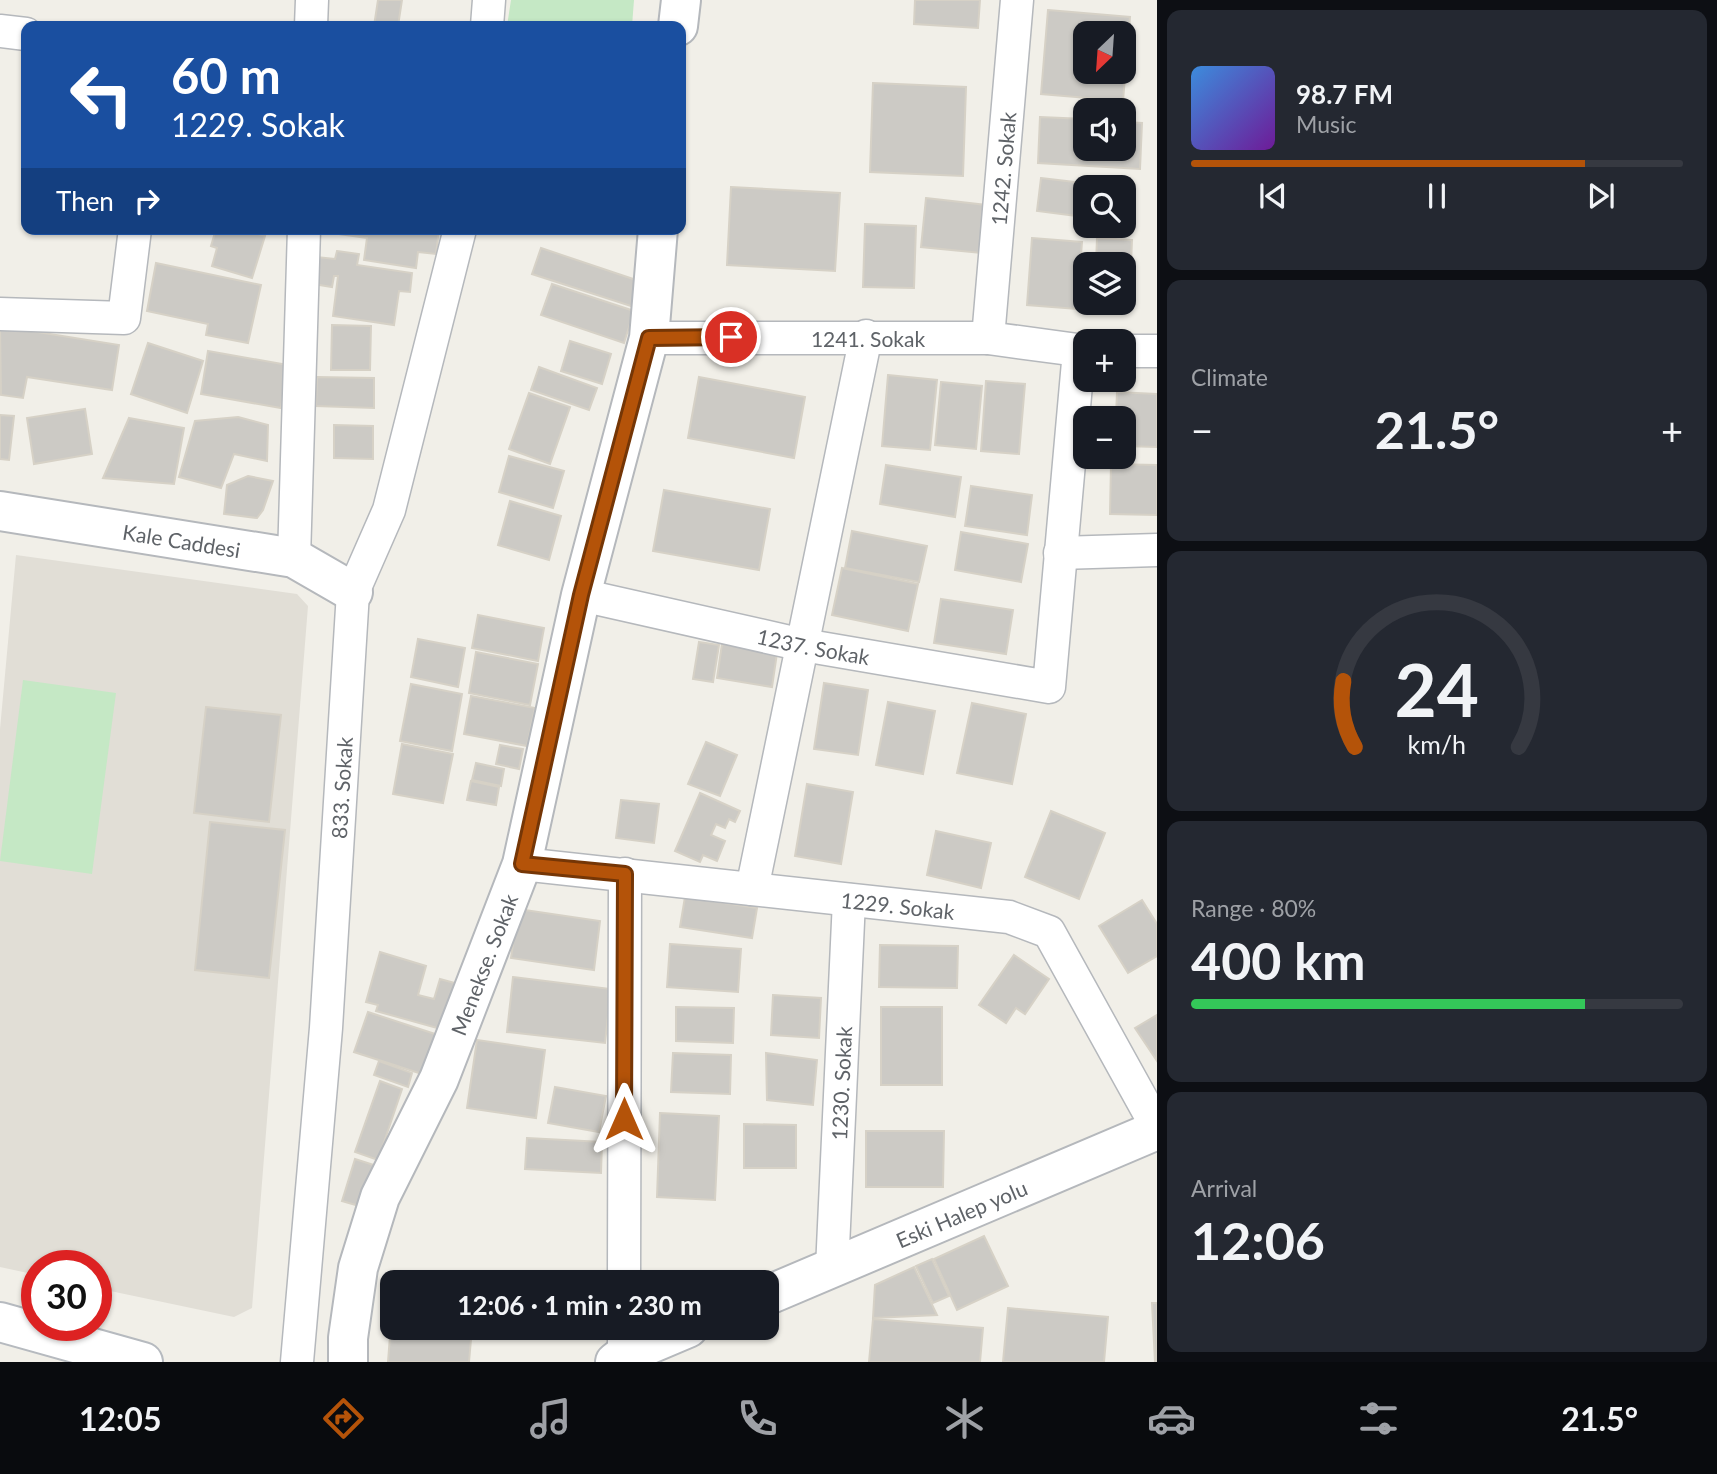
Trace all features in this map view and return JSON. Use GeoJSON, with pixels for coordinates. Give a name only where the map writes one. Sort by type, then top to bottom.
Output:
{"type":"FeatureCollection","features":[{"type":"Feature","properties":{"kind":"street"},"geometry":{"type":"LineString","coordinates":[[311,21],[312,0]]}},
{"type":"Feature","properties":{"kind":"street"},"geometry":{"type":"LineString","coordinates":[[487,21],[489,0]]}},
{"type":"Feature","properties":{"kind":"street"},"geometry":{"type":"LineString","coordinates":[[679,21],[681,0]]}},
{"type":"Feature","properties":{"kind":"street","name":"1242. Sokak"},"geometry":{"type":"LineString","coordinates":[[988,338],[1017,0]]}},
{"type":"Feature","properties":{"kind":"street"},"geometry":{"type":"LineString","coordinates":[[0,31],[21,33]]}},
{"type":"Feature","properties":{"kind":"street"},"geometry":{"type":"LineString","coordinates":[[0,314],[124,318],[134,235]]}},
{"type":"Feature","properties":{"kind":"street"},"geometry":{"type":"LineString","coordinates":[[294,558],[304,235]]}},
{"type":"Feature","properties":{"kind":"street","name":"833. Sokak"},"geometry":{"type":"LineString","coordinates":[[297,1362],[326,1028],[354,592],[389,510],[458,235]]}},
{"type":"Feature","properties":{"kind":"street","name":"Menekse. Sokak"},"geometry":{"type":"LineString","coordinates":[[348,1362],[348,1338],[358,1269],[380,1197],[439,1079],[522,864],[581,595],[649,338],[658,235]]}},
{"type":"Feature","properties":{"kind":"street"},"geometry":{"type":"LineString","coordinates":[[752,889],[866,336]]}},
{"type":"Feature","properties":{"kind":"street","name":"1241. Sokak"},"geometry":{"type":"LineString","coordinates":[[649,338],[988,338],[1073,350]]}},
{"type":"Feature","properties":{"kind":"street"},"geometry":{"type":"LineString","coordinates":[[1136,351],[1157,351]]}},
{"type":"Feature","properties":{"kind":"street"},"geometry":{"type":"LineString","coordinates":[[1078,392],[1060,553],[1157,550]]}},
{"type":"Feature","properties":{"kind":"street","name":"Kale Caddesi"},"geometry":{"type":"LineString","coordinates":[[0,511],[294,558],[354,592]]}},
{"type":"Feature","properties":{"kind":"street","name":"1237. Sokak"},"geometry":{"type":"LineString","coordinates":[[581,595],[803,645],[1049,687],[1060,553]]}},
{"type":"Feature","properties":{"kind":"street","name":"1229. Sokak"},"geometry":{"type":"LineString","coordinates":[[522,864],[1009,917],[1049,932],[1157,1129]]}},
{"type":"Feature","properties":{"kind":"street"},"geometry":{"type":"LineString","coordinates":[[624,1270],[625,874]]}},
{"type":"Feature","properties":{"kind":"street","name":"1230. Sokak"},"geometry":{"type":"LineString","coordinates":[[832,1269],[849,900]]}},
{"type":"Feature","properties":{"kind":"street","name":"Eski Halep yolu"},"geometry":{"type":"LineString","coordinates":[[779,1291],[1157,1129]]}},
{"type":"Feature","properties":{"kind":"street"},"geometry":{"type":"LineString","coordinates":[[0,1322],[143,1362]]}},
{"type":"Feature","properties":{"kind":"street"},"geometry":{"type":"LineString","coordinates":[[0,1331],[71,1362]]}},
{"type":"Feature","properties":{"kind":"street"},"geometry":{"type":"LineString","coordinates":[[621,1348],[648,1340]]}},
{"type":"Feature","properties":{"kind":"shaded area"},"geometry":{"type":"Polygon","coordinates":[[[16,555],[297,594],[308,606],[252,1308],[234,1317],[112,1291],[112,1250],[21,1250],[21,1272],[0,1267],[0,729],[16,555]]]}},
{"type":"Feature","properties":{"kind":"green space"},"geometry":{"type":"Polygon","coordinates":[[[511,0],[634,0],[632,21],[508,21],[511,0]]]}},
{"type":"Feature","properties":{"kind":"green space"},"geometry":{"type":"Polygon","coordinates":[[[23,680],[116,693],[92,874],[0,861],[23,680]]]}},
{"type":"Feature","properties":{"kind":"building"},"geometry":{"type":"Polygon","coordinates":[[[378,0],[402,0],[399,21],[375,21],[378,0]]]}},
{"type":"Feature","properties":{"kind":"building"},"geometry":{"type":"Polygon","coordinates":[[[915,0],[980,0],[978,28],[914,24],[915,0]]]}},
{"type":"Feature","properties":{"kind":"building"},"geometry":{"type":"Polygon","coordinates":[[[1048,10],[1130,17],[1130,21],[1073,21],[1073,84],[1124,84],[1123,98],[1041,94],[1048,10]]]}},
{"type":"Feature","properties":{"kind":"building"},"geometry":{"type":"Polygon","coordinates":[[[873,83],[966,87],[963,176],[870,172],[873,83]]]}},
{"type":"Feature","properties":{"kind":"building"},"geometry":{"type":"Polygon","coordinates":[[[1040,117],[1073,118],[1073,161],[1136,161],[1136,123],[1142,123],[1140,169],[1038,163],[1040,117]]]}},
{"type":"Feature","properties":{"kind":"building"},"geometry":{"type":"Polygon","coordinates":[[[1041,178],[1073,182],[1073,216],[1037,211],[1041,178]]]}},
{"type":"Feature","properties":{"kind":"building"},"geometry":{"type":"Polygon","coordinates":[[[731,187],[840,193],[835,271],[727,265],[731,187]]]}},
{"type":"Feature","properties":{"kind":"building"},"geometry":{"type":"Polygon","coordinates":[[[926,198],[986,205],[981,253],[921,247],[926,198]]]}},
{"type":"Feature","properties":{"kind":"building"},"geometry":{"type":"Polygon","coordinates":[[[865,224],[916,226],[914,288],[863,287],[865,224]]]}},
{"type":"Feature","properties":{"kind":"building"},"geometry":{"type":"Polygon","coordinates":[[[214,235],[265,236],[252,278],[212,266],[217,248],[211,246],[214,235]]]}},
{"type":"Feature","properties":{"kind":"building"},"geometry":{"type":"Polygon","coordinates":[[[345,235],[438,235],[436,254],[418,252],[416,268],[364,260],[367,238],[345,235]]]}},
{"type":"Feature","properties":{"kind":"building"},"geometry":{"type":"Polygon","coordinates":[[[1032,238],[1082,242],[1081,252],[1073,252],[1073,309],[1027,305],[1032,238]]]}},
{"type":"Feature","properties":{"kind":"building"},"geometry":{"type":"Polygon","coordinates":[[[1097,238],[1132,240],[1131,252],[1096,252],[1097,238]]]}},
{"type":"Feature","properties":{"kind":"building"},"geometry":{"type":"Polygon","coordinates":[[[541,248],[642,282],[634,307],[532,274],[541,248]]]}},
{"type":"Feature","properties":{"kind":"building"},"geometry":{"type":"Polygon","coordinates":[[[337,251],[359,254],[357,265],[412,273],[410,292],[399,291],[394,325],[333,316],[338,276],[334,276],[332,287],[313,284],[317,257],[335,259],[337,251]]]}},
{"type":"Feature","properties":{"kind":"building"},"geometry":{"type":"Polygon","coordinates":[[[156,263],[261,285],[248,343],[206,335],[208,324],[147,311],[156,263]]]}},
{"type":"Feature","properties":{"kind":"building"},"geometry":{"type":"Polygon","coordinates":[[[552,284],[634,311],[624,343],[541,315],[552,284]]]}},
{"type":"Feature","properties":{"kind":"building"},"geometry":{"type":"Polygon","coordinates":[[[332,325],[371,326],[370,370],[331,370],[332,325]]]}},
{"type":"Feature","properties":{"kind":"building"},"geometry":{"type":"Polygon","coordinates":[[[0,326],[119,345],[112,390],[27,377],[23,398],[1,395],[0,326]]]}},
{"type":"Feature","properties":{"kind":"building"},"geometry":{"type":"Polygon","coordinates":[[[570,341],[611,354],[602,384],[561,371],[570,341]]]}},
{"type":"Feature","properties":{"kind":"building"},"geometry":{"type":"Polygon","coordinates":[[[148,343],[203,361],[187,413],[131,394],[148,343]]]}},
{"type":"Feature","properties":{"kind":"building"},"geometry":{"type":"Polygon","coordinates":[[[208,351],[288,365],[281,408],[201,394],[208,351]]]}},
{"type":"Feature","properties":{"kind":"building"},"geometry":{"type":"Polygon","coordinates":[[[539,367],[597,388],[589,410],[531,390],[539,367]]]}},
{"type":"Feature","properties":{"kind":"building"},"geometry":{"type":"Polygon","coordinates":[[[888,375],[937,380],[930,450],[882,446],[888,375]]]}},
{"type":"Feature","properties":{"kind":"building"},"geometry":{"type":"Polygon","coordinates":[[[317,377],[374,378],[374,408],[316,406],[317,377]]]}},
{"type":"Feature","properties":{"kind":"building"},"geometry":{"type":"Polygon","coordinates":[[[699,377],[805,397],[794,458],[688,438],[699,377]]]}},
{"type":"Feature","properties":{"kind":"building"},"geometry":{"type":"Polygon","coordinates":[[[986,381],[1025,384],[1019,454],[981,451],[986,381]]]}},
{"type":"Feature","properties":{"kind":"building"},"geometry":{"type":"Polygon","coordinates":[[[941,382],[982,386],[976,449],[935,445],[941,382]]]}},
{"type":"Feature","properties":{"kind":"building"},"geometry":{"type":"Polygon","coordinates":[[[1117,392],[1157,394],[1157,447],[1136,446],[1136,406],[1116,406],[1117,392]]]}},
{"type":"Feature","properties":{"kind":"building"},"geometry":{"type":"Polygon","coordinates":[[[529,393],[570,407],[550,464],[509,449],[529,393]]]}},
{"type":"Feature","properties":{"kind":"building"},"geometry":{"type":"Polygon","coordinates":[[[85,409],[92,454],[34,464],[27,418],[85,409]]]}},
{"type":"Feature","properties":{"kind":"building"},"geometry":{"type":"Polygon","coordinates":[[[0,415],[14,416],[9,460],[0,459],[0,415]]]}},
{"type":"Feature","properties":{"kind":"building"},"geometry":{"type":"Polygon","coordinates":[[[238,417],[268,425],[267,461],[234,454],[221,488],[179,477],[195,421],[238,417]]]}},
{"type":"Feature","properties":{"kind":"building"},"geometry":{"type":"Polygon","coordinates":[[[129,418],[184,428],[174,484],[103,478],[129,418]]]}},
{"type":"Feature","properties":{"kind":"building"},"geometry":{"type":"Polygon","coordinates":[[[334,425],[373,426],[373,459],[334,458],[334,425]]]}},
{"type":"Feature","properties":{"kind":"building"},"geometry":{"type":"Polygon","coordinates":[[[509,456],[564,471],[553,508],[499,492],[509,456]]]}},
{"type":"Feature","properties":{"kind":"building"},"geometry":{"type":"Polygon","coordinates":[[[886,465],[961,477],[955,517],[880,504],[886,465]]]}},
{"type":"Feature","properties":{"kind":"building"},"geometry":{"type":"Polygon","coordinates":[[[1136,465],[1157,465],[1157,515],[1110,514],[1111,469],[1136,469],[1136,465]]]}},
{"type":"Feature","properties":{"kind":"building"},"geometry":{"type":"Polygon","coordinates":[[[248,476],[273,481],[263,510],[257,518],[224,514],[227,485],[248,476]]]}},
{"type":"Feature","properties":{"kind":"building"},"geometry":{"type":"Polygon","coordinates":[[[971,486],[1032,495],[1027,535],[965,526],[971,486]]]}},
{"type":"Feature","properties":{"kind":"building"},"geometry":{"type":"Polygon","coordinates":[[[664,490],[770,509],[759,570],[653,551],[664,490]]]}},
{"type":"Feature","properties":{"kind":"building"},"geometry":{"type":"Polygon","coordinates":[[[510,501],[561,516],[549,560],[498,545],[510,501]]]}},
{"type":"Feature","properties":{"kind":"building"},"geometry":{"type":"Polygon","coordinates":[[[852,531],[927,546],[919,582],[845,568],[852,531]]]}},
{"type":"Feature","properties":{"kind":"building"},"geometry":{"type":"Polygon","coordinates":[[[961,532],[1028,544],[1021,582],[955,570],[961,532]]]}},
{"type":"Feature","properties":{"kind":"building"},"geometry":{"type":"Polygon","coordinates":[[[842,568],[918,584],[908,631],[832,615],[842,568]]]}},
{"type":"Feature","properties":{"kind":"building"},"geometry":{"type":"Polygon","coordinates":[[[941,599],[1013,610],[1006,654],[934,643],[941,599]]]}},
{"type":"Feature","properties":{"kind":"building"},"geometry":{"type":"Polygon","coordinates":[[[478,615],[544,628],[538,661],[472,648],[478,615]]]}},
{"type":"Feature","properties":{"kind":"building"},"geometry":{"type":"Polygon","coordinates":[[[418,639],[465,648],[458,687],[411,677],[418,639]]]}},
{"type":"Feature","properties":{"kind":"building"},"geometry":{"type":"Polygon","coordinates":[[[699,642],[719,645],[713,682],[693,679],[699,642]]]}},
{"type":"Feature","properties":{"kind":"building"},"geometry":{"type":"Polygon","coordinates":[[[722,644],[777,653],[772,687],[717,678],[722,644]]]}},
{"type":"Feature","properties":{"kind":"building"},"geometry":{"type":"Polygon","coordinates":[[[476,652],[538,664],[530,705],[469,693],[476,652]]]}},
{"type":"Feature","properties":{"kind":"building"},"geometry":{"type":"Polygon","coordinates":[[[824,683],[868,690],[858,755],[814,749],[824,683]]]}},
{"type":"Feature","properties":{"kind":"building"},"geometry":{"type":"Polygon","coordinates":[[[411,684],[462,694],[452,751],[400,741],[411,684]]]}},
{"type":"Feature","properties":{"kind":"building"},"geometry":{"type":"Polygon","coordinates":[[[471,696],[535,708],[527,746],[464,734],[471,696]]]}},
{"type":"Feature","properties":{"kind":"building"},"geometry":{"type":"Polygon","coordinates":[[[888,702],[935,711],[923,774],[876,765],[888,702]]]}},
{"type":"Feature","properties":{"kind":"building"},"geometry":{"type":"Polygon","coordinates":[[[972,703],[1026,714],[1012,784],[957,773],[972,703]]]}},
{"type":"Feature","properties":{"kind":"building"},"geometry":{"type":"Polygon","coordinates":[[[206,707],[281,715],[269,822],[194,813],[206,707]]]}},
{"type":"Feature","properties":{"kind":"building"},"geometry":{"type":"Polygon","coordinates":[[[706,742],[737,755],[720,796],[688,784],[706,742]]]}},
{"type":"Feature","properties":{"kind":"building"},"geometry":{"type":"Polygon","coordinates":[[[402,744],[453,754],[443,803],[393,794],[402,744]]]}},
{"type":"Feature","properties":{"kind":"building"},"geometry":{"type":"Polygon","coordinates":[[[500,745],[523,749],[519,769],[496,764],[500,745]]]}},
{"type":"Feature","properties":{"kind":"building"},"geometry":{"type":"Polygon","coordinates":[[[476,763],[504,769],[501,786],[472,780],[476,763]]]}},
{"type":"Feature","properties":{"kind":"building"},"geometry":{"type":"Polygon","coordinates":[[[471,781],[499,787],[496,805],[467,800],[471,781]]]}},
{"type":"Feature","properties":{"kind":"building"},"geometry":{"type":"Polygon","coordinates":[[[807,784],[853,792],[841,864],[795,856],[807,784]]]}},
{"type":"Feature","properties":{"kind":"building"},"geometry":{"type":"Polygon","coordinates":[[[700,793],[740,811],[735,822],[729,819],[725,828],[716,824],[711,835],[725,841],[717,861],[703,855],[700,862],[675,851],[700,793]]]}},
{"type":"Feature","properties":{"kind":"building"},"geometry":{"type":"Polygon","coordinates":[[[621,800],[659,804],[654,843],[616,838],[621,800]]]}},
{"type":"Feature","properties":{"kind":"building"},"geometry":{"type":"Polygon","coordinates":[[[1051,811],[1105,833],[1079,899],[1025,877],[1051,811]]]}},
{"type":"Feature","properties":{"kind":"building"},"geometry":{"type":"Polygon","coordinates":[[[210,822],[285,830],[269,978],[195,970],[210,822]]]}},
{"type":"Feature","properties":{"kind":"building"},"geometry":{"type":"Polygon","coordinates":[[[936,831],[991,843],[981,888],[927,875],[936,831]]]}},
{"type":"Feature","properties":{"kind":"building"},"geometry":{"type":"Polygon","coordinates":[[[685,897],[757,908],[752,938],[680,927],[685,897]]]}},
{"type":"Feature","properties":{"kind":"building"},"geometry":{"type":"Polygon","coordinates":[[[1142,900],[1157,924],[1157,956],[1128,973],[1099,926],[1142,900]]]}},
{"type":"Feature","properties":{"kind":"building"},"geometry":{"type":"Polygon","coordinates":[[[518,909],[600,921],[594,970],[511,958],[518,909]]]}},
{"type":"Feature","properties":{"kind":"building"},"geometry":{"type":"Polygon","coordinates":[[[670,944],[741,949],[738,992],[667,987],[670,944]]]}},
{"type":"Feature","properties":{"kind":"building"},"geometry":{"type":"Polygon","coordinates":[[[880,945],[958,946],[957,988],[879,987],[880,945]]]}},
{"type":"Feature","properties":{"kind":"building"},"geometry":{"type":"Polygon","coordinates":[[[380,952],[426,966],[418,995],[434,999],[440,979],[462,985],[448,1031],[376,1011],[378,1005],[366,1002],[380,952]]]}},
{"type":"Feature","properties":{"kind":"building"},"geometry":{"type":"Polygon","coordinates":[[[1014,955],[1049,979],[1025,1014],[1016,1008],[1006,1023],[979,1005],[1014,955]]]}},
{"type":"Feature","properties":{"kind":"building"},"geometry":{"type":"Polygon","coordinates":[[[513,977],[611,989],[605,1043],[507,1032],[513,977]]]}},
{"type":"Feature","properties":{"kind":"building"},"geometry":{"type":"Polygon","coordinates":[[[773,995],[821,998],[819,1038],[771,1035],[773,995]]]}},
{"type":"Feature","properties":{"kind":"building"},"geometry":{"type":"Polygon","coordinates":[[[676,1007],[734,1008],[733,1043],[676,1041],[676,1007]]]}},
{"type":"Feature","properties":{"kind":"building"},"geometry":{"type":"Polygon","coordinates":[[[881,1007],[942,1007],[942,1085],[881,1085],[881,1007]]]}},
{"type":"Feature","properties":{"kind":"building"},"geometry":{"type":"Polygon","coordinates":[[[368,1012],[438,1035],[425,1075],[354,1052],[368,1012]]]}},
{"type":"Feature","properties":{"kind":"building"},"geometry":{"type":"Polygon","coordinates":[[[1157,1015],[1157,1061],[1135,1028],[1157,1015]]]}},
{"type":"Feature","properties":{"kind":"building"},"geometry":{"type":"Polygon","coordinates":[[[477,1040],[545,1050],[536,1118],[467,1108],[477,1040]]]}},
{"type":"Feature","properties":{"kind":"building"},"geometry":{"type":"Polygon","coordinates":[[[673,1053],[731,1055],[730,1094],[671,1092],[673,1053]]]}},
{"type":"Feature","properties":{"kind":"building"},"geometry":{"type":"Polygon","coordinates":[[[766,1053],[817,1060],[813,1105],[767,1100],[766,1053]]]}},
{"type":"Feature","properties":{"kind":"building"},"geometry":{"type":"Polygon","coordinates":[[[379,1061],[412,1073],[408,1087],[374,1075],[379,1061]]]}},
{"type":"Feature","properties":{"kind":"building"},"geometry":{"type":"Polygon","coordinates":[[[380,1081],[402,1089],[378,1160],[355,1152],[380,1081]]]}},
{"type":"Feature","properties":{"kind":"building"},"geometry":{"type":"Polygon","coordinates":[[[555,1087],[606,1096],[599,1132],[548,1123],[555,1087]]]}},
{"type":"Feature","properties":{"kind":"building"},"geometry":{"type":"Polygon","coordinates":[[[660,1113],[719,1116],[715,1200],[657,1197],[660,1113]]]}},
{"type":"Feature","properties":{"kind":"building"},"geometry":{"type":"Polygon","coordinates":[[[744,1124],[796,1125],[796,1168],[744,1168],[744,1124]]]}},
{"type":"Feature","properties":{"kind":"building"},"geometry":{"type":"Polygon","coordinates":[[[866,1131],[944,1131],[943,1187],[866,1187],[866,1131]]]}},
{"type":"Feature","properties":{"kind":"building"},"geometry":{"type":"Polygon","coordinates":[[[527,1138],[602,1142],[601,1173],[525,1169],[527,1138]]]}},
{"type":"Feature","properties":{"kind":"building"},"geometry":{"type":"Polygon","coordinates":[[[355,1159],[386,1169],[373,1210],[342,1201],[355,1159]]]}},
{"type":"Feature","properties":{"kind":"building"},"geometry":{"type":"Polygon","coordinates":[[[984,1236],[1008,1286],[957,1310],[934,1259],[984,1236]]]}},
{"type":"Feature","properties":{"kind":"building"},"geometry":{"type":"Polygon","coordinates":[[[932,1259],[949,1296],[933,1303],[916,1266],[932,1259]]]}},
{"type":"Feature","properties":{"kind":"building"},"geometry":{"type":"Polygon","coordinates":[[[914,1267],[937,1315],[873,1318],[875,1285],[914,1267]]]}},
{"type":"Feature","properties":{"kind":"building"},"geometry":{"type":"Polygon","coordinates":[[[1152,1303],[1157,1303],[1157,1362],[1155,1362],[1152,1303]]]}},
{"type":"Feature","properties":{"kind":"building"},"geometry":{"type":"Polygon","coordinates":[[[1008,1308],[1108,1317],[1104,1362],[1003,1362],[1008,1308]]]}},
{"type":"Feature","properties":{"kind":"building"},"geometry":{"type":"Polygon","coordinates":[[[873,1319],[983,1328],[980,1362],[869,1362],[873,1319]]]}},
{"type":"Feature","properties":{"kind":"building"},"geometry":{"type":"Polygon","coordinates":[[[390,1340],[471,1340],[469,1362],[388,1362],[390,1340]]]}},
{"type":"Feature","properties":{"kind":"route"},"geometry":{"type":"LineString","coordinates":[[624,1119],[625,874],[522,864],[581,595],[649,338],[731,337]]}}]}
